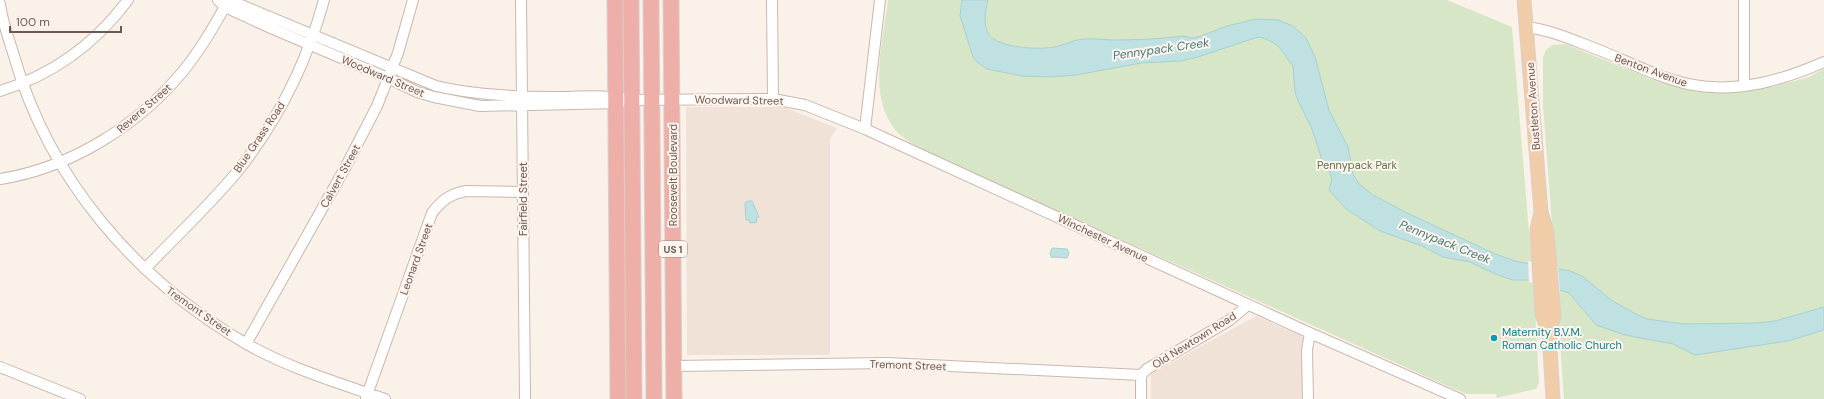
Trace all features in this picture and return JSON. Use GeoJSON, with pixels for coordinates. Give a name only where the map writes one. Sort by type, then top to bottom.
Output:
{"type":"FeatureCollection","features":[{"type":"Feature","properties":{"kind":"highway"},"geometry":{"type":"LineString","coordinates":[[615,0],[618,399]]}},
{"type":"Feature","properties":{"kind":"highway"},"geometry":{"type":"LineString","coordinates":[[631,0],[634,399]]}},
{"type":"Feature","properties":{"kind":"highway","name":"Roosevelt Boulevard"},"geometry":{"type":"LineString","coordinates":[[651,0],[654,399]]}},
{"type":"Feature","properties":{"kind":"highway","name":"Roosevelt Boulevard"},"geometry":{"type":"LineString","coordinates":[[671,0],[674,399]]}},
{"type":"Feature","properties":{"kind":"main road","name":"Bustleton Avenue"},"geometry":{"type":"LineString","coordinates":[[1524,0],[1541,212],[1553,399]]}},
{"type":"Feature","properties":{"kind":"street"},"geometry":{"type":"LineString","coordinates":[[0,91],[22,84],[44,74],[82,50],[107,26],[128,0]]}},
{"type":"Feature","properties":{"kind":"street","name":"Blue Grass Road"},"geometry":{"type":"LineString","coordinates":[[145,269],[214,198],[242,165],[259,140],[288,92],[311,40],[324,0]]}},
{"type":"Feature","properties":{"kind":"street","name":"Calvert Street"},"geometry":{"type":"LineString","coordinates":[[246,344],[369,122],[390,73],[413,0]]}},
{"type":"Feature","properties":{"kind":"street","name":"Fairfield Street"},"geometry":{"type":"LineString","coordinates":[[521,0],[524,399]]}},
{"type":"Feature","properties":{"kind":"street"},"geometry":{"type":"LineString","coordinates":[[772,0],[773,99]]}},
{"type":"Feature","properties":{"kind":"street"},"geometry":{"type":"LineString","coordinates":[[865,129],[880,0]]}},
{"type":"Feature","properties":{"kind":"street"},"geometry":{"type":"LineString","coordinates":[[1744,0],[1744,86]]}},
{"type":"Feature","properties":{"kind":"street","name":"Woodward Street"},"geometry":{"type":"LineString","coordinates":[[225,2],[390,73],[417,92],[456,102],[480,106],[522,101],[773,99],[805,105],[865,129]]}},
{"type":"Feature","properties":{"kind":"street","name":"Revere Street"},"geometry":{"type":"LineString","coordinates":[[0,179],[30,172],[58,162],[96,144],[116,132],[155,101],[192,60],[225,2]]}},
{"type":"Feature","properties":{"kind":"street","name":"Tremont Street"},"geometry":{"type":"LineString","coordinates":[[0,9],[22,84],[35,117],[58,162],[75,188],[119,244],[182,301],[246,344],[286,363],[367,396],[385,399]]}},
{"type":"Feature","properties":{"kind":"street","name":"Benton Avenue"},"geometry":{"type":"LineString","coordinates":[[1526,27],[1549,31],[1660,75],[1693,85],[1719,87],[1744,86],[1775,81],[1824,62]]}},
{"type":"Feature","properties":{"kind":"street","name":"Winchester Avenue"},"geometry":{"type":"LineString","coordinates":[[865,129],[1310,333],[1460,399]]}},
{"type":"Feature","properties":{"kind":"street","name":"Leonard Street"},"geometry":{"type":"LineString","coordinates":[[367,396],[432,213],[441,202],[457,192],[523,192]]}},
{"type":"Feature","properties":{"kind":"street","name":"Old Newtown Road"},"geometry":{"type":"LineString","coordinates":[[1141,399],[1141,374],[1147,368],[1230,320],[1248,304]]}},
{"type":"Feature","properties":{"kind":"street"},"geometry":{"type":"LineString","coordinates":[[1308,399],[1307,350],[1310,333]]}},
{"type":"Feature","properties":{"kind":"street","name":"Tremont Street"},"geometry":{"type":"LineString","coordinates":[[674,366],[887,363],[1141,374]]}},
{"type":"Feature","properties":{"kind":"street"},"geometry":{"type":"LineString","coordinates":[[0,367],[63,396],[80,399]]}},
{"type":"Feature","properties":{"kind":"shaded area"},"geometry":{"type":"Polygon","coordinates":[[[686,107],[783,107],[837,128],[830,139],[830,355],[687,355],[686,107]]]}},
{"type":"Feature","properties":{"kind":"shaded area"},"geometry":{"type":"Polygon","coordinates":[[[1256,316],[1303,337],[1303,399],[1151,399],[1151,374],[1256,316]]]}},
{"type":"Feature","properties":{"kind":"green space","name":"Pennypack Park"},"geometry":{"type":"Polygon","coordinates":[[[888,0],[1447,0],[1512,27],[1529,232],[1553,237],[1543,106],[1543,57],[1546,50],[1552,45],[1565,44],[1659,82],[1685,88],[1773,87],[1809,77],[1824,69],[1824,399],[1564,399],[1558,313],[1535,309],[1539,383],[1536,389],[1496,398],[1497,394],[1466,394],[922,150],[910,142],[899,134],[889,120],[883,105],[880,88],[879,70],[888,0]]]}},
{"type":"Feature","properties":{"kind":"water","name":"Pennypack Creek"},"geometry":{"type":"Polygon","coordinates":[[[962,0],[988,0],[985,20],[987,30],[992,38],[1005,44],[1031,48],[1048,48],[1078,40],[1089,39],[1130,40],[1183,36],[1193,38],[1227,26],[1256,19],[1278,20],[1293,26],[1306,38],[1315,57],[1329,110],[1348,147],[1353,174],[1359,184],[1373,195],[1405,212],[1493,253],[1515,261],[1570,271],[1582,276],[1611,300],[1647,319],[1684,324],[1756,323],[1775,321],[1824,307],[1824,330],[1788,341],[1695,355],[1673,344],[1625,335],[1596,325],[1569,293],[1528,280],[1513,280],[1495,274],[1470,262],[1443,257],[1422,246],[1380,231],[1345,208],[1329,190],[1332,179],[1329,171],[1323,163],[1312,129],[1295,92],[1293,66],[1279,47],[1271,41],[1260,37],[1255,38],[1198,57],[1181,61],[1141,63],[1076,75],[1051,77],[1022,76],[987,69],[973,57],[960,16],[962,0]]]}},
{"type":"Feature","properties":{"kind":"water"},"geometry":{"type":"Polygon","coordinates":[[[752,201],[759,217],[756,218],[757,222],[750,223],[749,220],[746,220],[745,203],[752,201]]]}},
{"type":"Feature","properties":{"kind":"water"},"geometry":{"type":"Polygon","coordinates":[[[1052,248],[1067,249],[1069,253],[1067,258],[1051,257],[1050,253],[1052,248]]]}},
{"type":"Feature","properties":{"kind":"pier"},"geometry":{"type":"Polygon","coordinates":[[[1528,261],[1558,267],[1560,292],[1529,282],[1528,261]]]}},
{"type":"Feature","properties":{"kind":"place","name":"Maternity B.V.M. Roman Catholic Church"},"geometry":{"type":"Point","coordinates":[1494,338]}}]}
